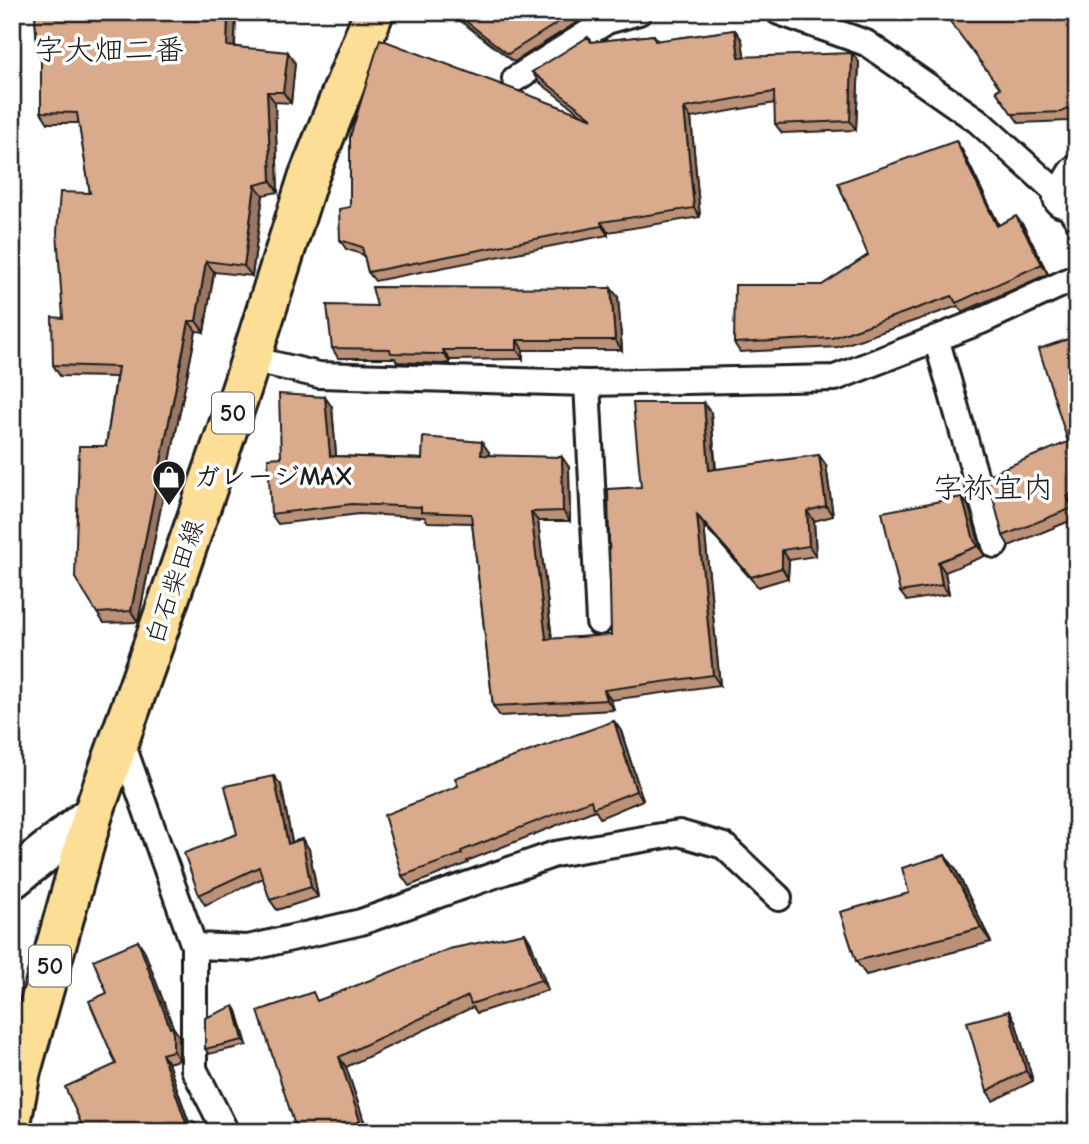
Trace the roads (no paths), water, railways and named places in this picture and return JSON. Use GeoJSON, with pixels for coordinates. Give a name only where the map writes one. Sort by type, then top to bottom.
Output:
{"type":"FeatureCollection","features":[{"type":"Feature","properties":{"kind":"main road","name":"白石柴田線"},"geometry":{"type":"LineString","coordinates":[[12,1118],[21,1071],[93,814],[251,359],[308,178],[374,12]]}},
{"type":"Feature","properties":{"kind":"street"},"geometry":{"type":"LineString","coordinates":[[12,879],[93,814]]}},
{"type":"Feature","properties":{"kind":"lane"},"geometry":{"type":"LineString","coordinates":[[515,79],[607,21],[639,12]]}},
{"type":"Feature","properties":{"kind":"lane"},"geometry":{"type":"LineString","coordinates":[[779,12],[866,43],[978,121],[1072,197]]}},
{"type":"Feature","properties":{"kind":"lane"},"geometry":{"type":"LineString","coordinates":[[251,359],[319,375],[587,383],[835,377],[981,321],[1077,277]]}},
{"type":"Feature","properties":{"kind":"lane"},"geometry":{"type":"LineString","coordinates":[[936,338],[995,545]]}},
{"type":"Feature","properties":{"kind":"lane"},"geometry":{"type":"LineString","coordinates":[[587,383],[599,622]]}},
{"type":"Feature","properties":{"kind":"lane"},"geometry":{"type":"LineString","coordinates":[[120,737],[194,946],[194,1069],[226,1132]]}},
{"type":"Feature","properties":{"kind":"lane"},"geometry":{"type":"LineString","coordinates":[[194,946],[248,948],[361,922],[555,854],[678,833],[724,846],[779,898]]}},
{"type":"Feature","properties":{"kind":"place","name":"ガレージMAX"},"geometry":{"type":"Point","coordinates":[169,507]}},
{"type":"Feature","properties":{"kind":"district","name":"字大畑二番"},"geometry":{"type":"Point","coordinates":[109,50]}},
{"type":"Feature","properties":{"kind":"district","name":"字祢宜内"},"geometry":{"type":"Point","coordinates":[993,488]}}]}
